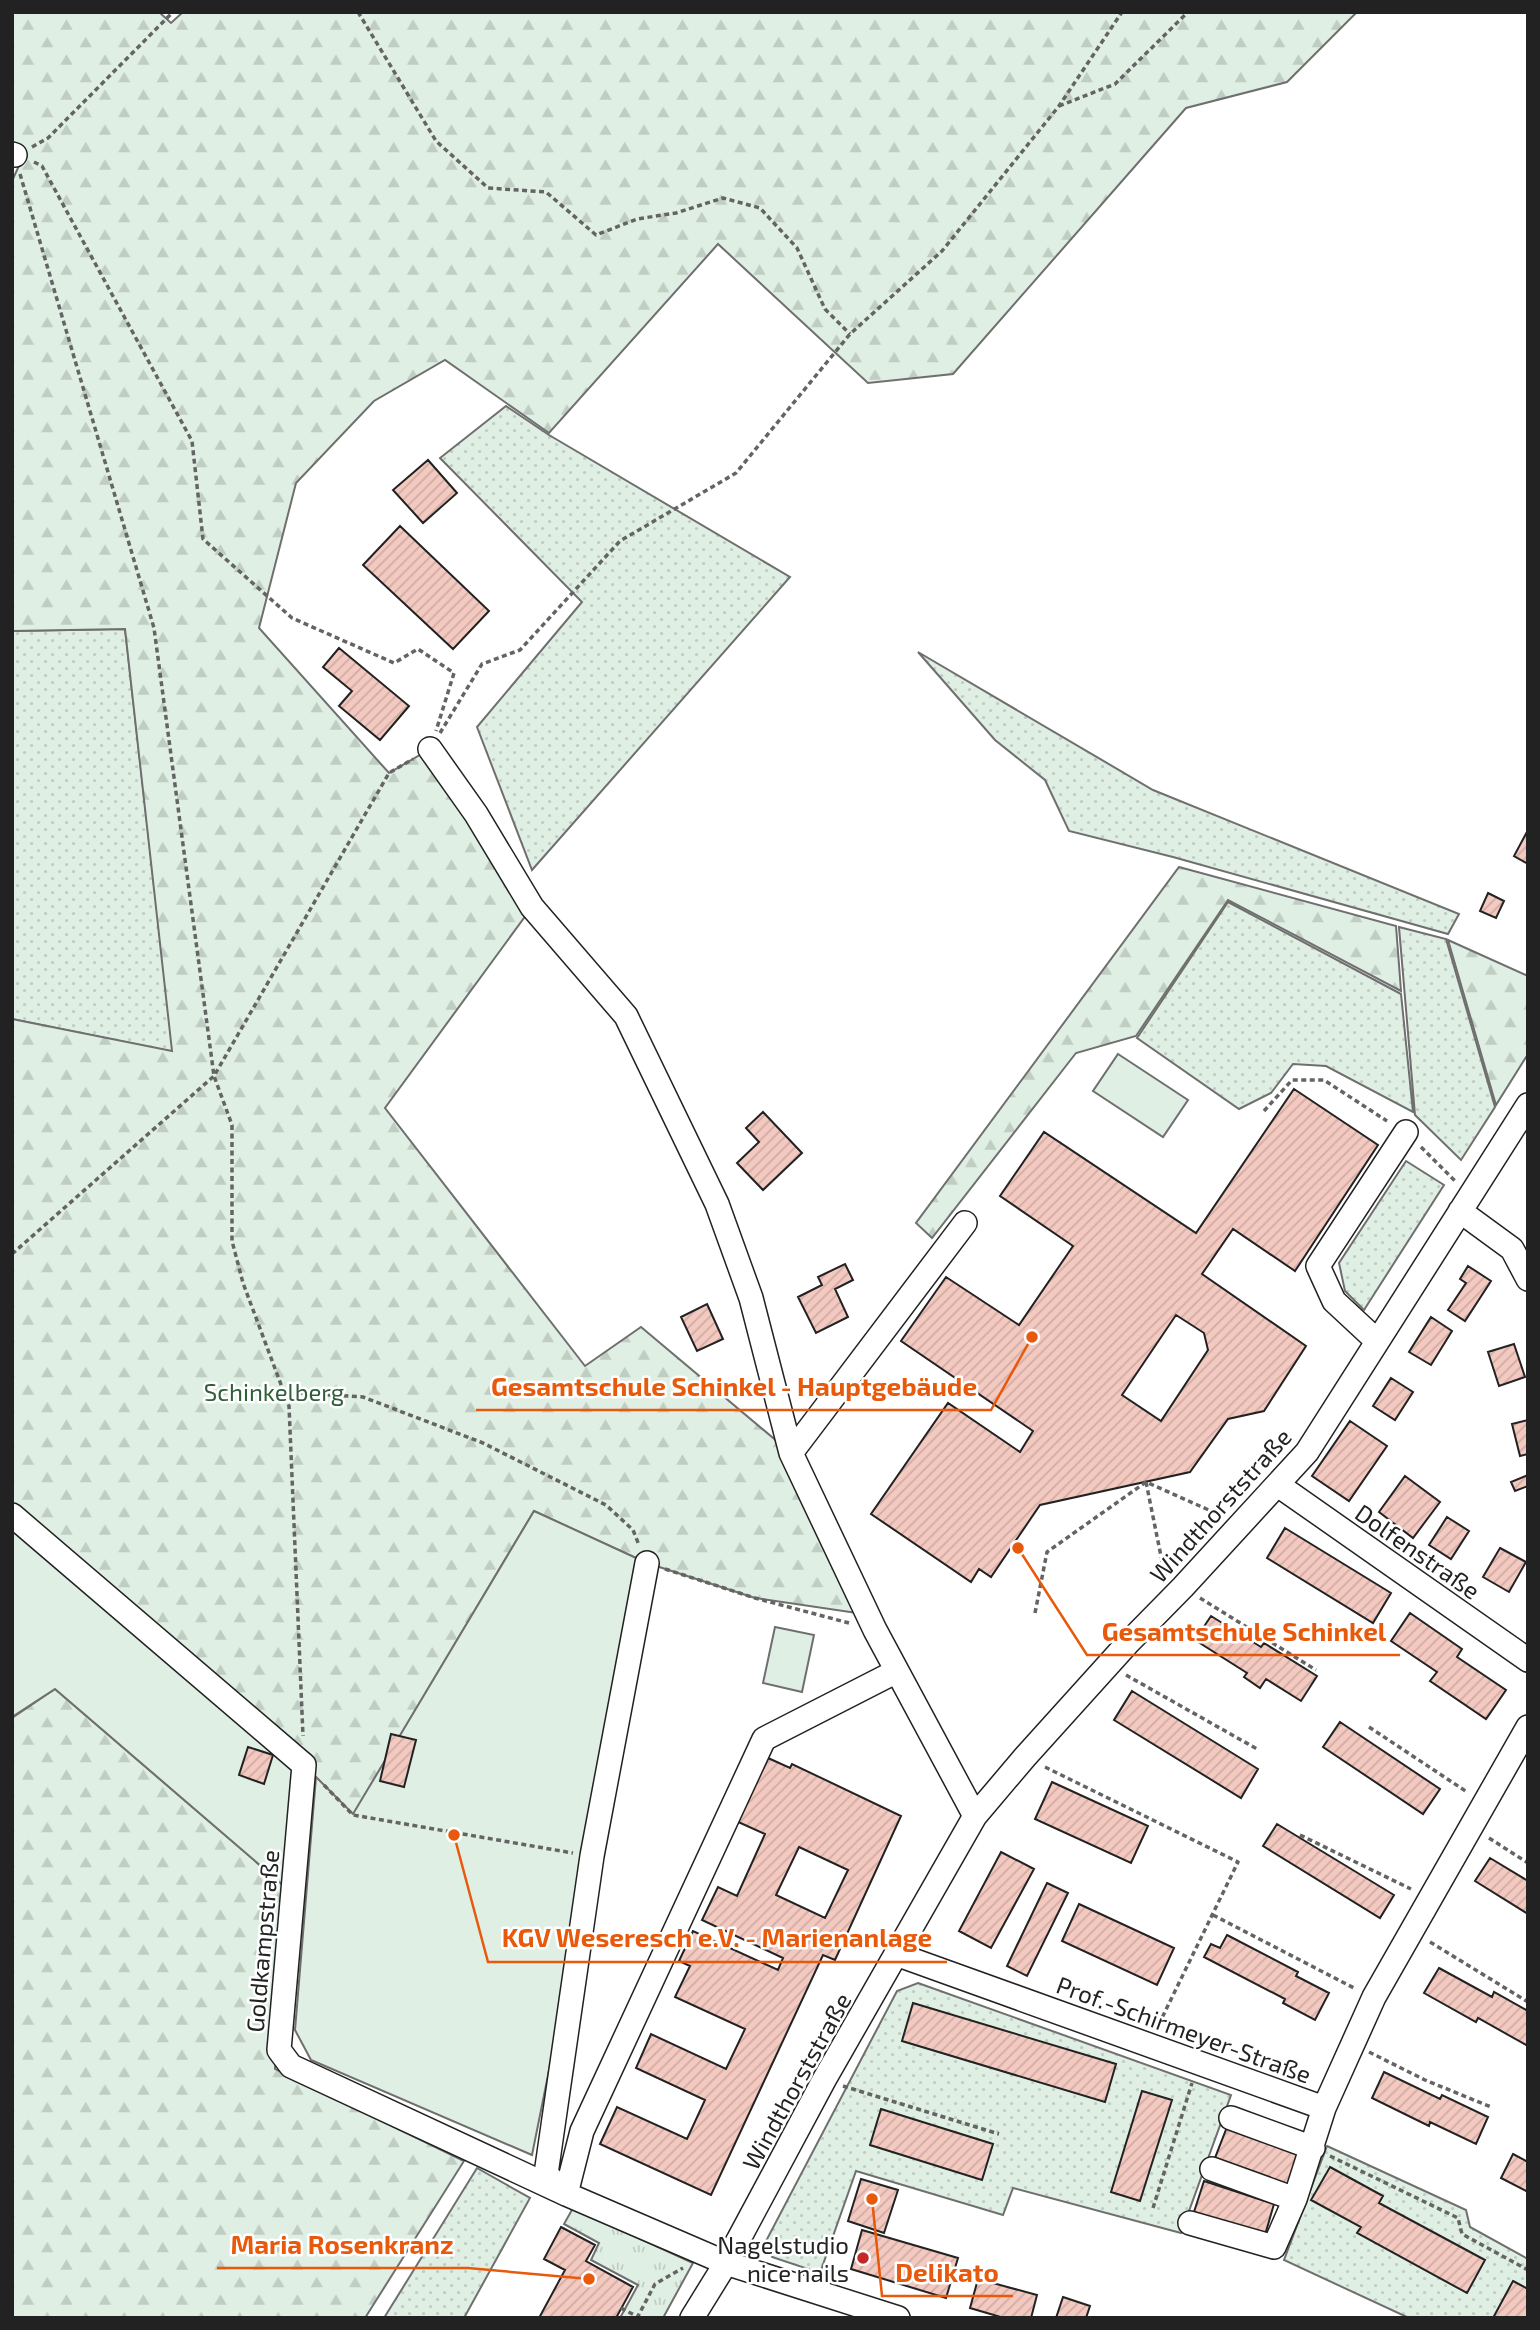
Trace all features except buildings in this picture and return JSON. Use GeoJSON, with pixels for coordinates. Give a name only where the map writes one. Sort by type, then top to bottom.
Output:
{"type":"FeatureCollection","features":[{"type":"Feature","properties":{"kind":"street"},"geometry":{"type":"LineString","coordinates":[[429,749],[476,814],[532,907],[626,1016],[717,1204],[751,1298],[791,1453],[875,1629],[975,1816]]}},
{"type":"Feature","properties":{"kind":"street","name":"Windthorststraße"},"geometry":{"type":"LineString","coordinates":[[692,2318],[726,2263],[824,2080],[975,1816],[1025,1757],[1307,1452],[1528,1105]]}},
{"type":"Feature","properties":{"kind":"street"},"geometry":{"type":"LineString","coordinates":[[1377,1341],[1334,1301],[1318,1266],[1406,1132]]}},
{"type":"Feature","properties":{"kind":"street"},"geometry":{"type":"LineString","coordinates":[[1465,1203],[1512,1249],[1528,1279]]}},
{"type":"Feature","properties":{"kind":"street"},"geometry":{"type":"LineString","coordinates":[[791,1453],[965,1223]]}},
{"type":"Feature","properties":{"kind":"street","name":"Dolfenstraße"},"geometry":{"type":"LineString","coordinates":[[1278,1485],[1528,1660]]}},
{"type":"Feature","properties":{"kind":"street"},"geometry":{"type":"LineString","coordinates":[[12,1515],[304,1765]]}},
{"type":"Feature","properties":{"kind":"street"},"geometry":{"type":"LineString","coordinates":[[566,2194],[546,2174],[592,1856],[647,1563]]}},
{"type":"Feature","properties":{"kind":"street"},"geometry":{"type":"LineString","coordinates":[[566,2194],[582,2131],[764,1739],[897,1671]]}},
{"type":"Feature","properties":{"kind":"street","name":"Prof.-Schirmeyer-Straße"},"geometry":{"type":"LineString","coordinates":[[896,1954],[1324,2108],[1374,1997],[1528,1727]]}},
{"type":"Feature","properties":{"kind":"street","name":"Goldkampstraße"},"geometry":{"type":"LineString","coordinates":[[304,1765],[279,2050],[291,2066],[566,2194],[726,2263],[898,2318]]}},
{"type":"Feature","properties":{"kind":"street"},"geometry":{"type":"LineString","coordinates":[[1190,2223],[1274,2247],[1295,2199],[1324,2108]]}},
{"type":"Feature","properties":{"kind":"street"},"geometry":{"type":"LineString","coordinates":[[1231,2118],[1313,2148]]}},
{"type":"Feature","properties":{"kind":"street"},"geometry":{"type":"LineString","coordinates":[[1212,2169],[1295,2199]]}},
{"type":"Feature","properties":{"kind":"path"},"geometry":{"type":"LineString","coordinates":[[14,155],[48,138],[173,12]]}},
{"type":"Feature","properties":{"kind":"path"},"geometry":{"type":"LineString","coordinates":[[358,12],[436,141],[488,188],[546,192],[596,235],[637,219],[676,213],[723,198],[760,208],[797,248],[825,309],[850,334]]}},
{"type":"Feature","properties":{"kind":"path"},"geometry":{"type":"LineString","coordinates":[[12,1254],[214,1076],[389,773],[429,749],[482,664],[520,650],[620,541],[736,473],[850,334],[942,251],[1059,106],[1122,12]]}},
{"type":"Feature","properties":{"kind":"path"},"geometry":{"type":"LineString","coordinates":[[1059,106],[1115,84],[1188,12]]}},
{"type":"Feature","properties":{"kind":"path"},"geometry":{"type":"LineString","coordinates":[[14,155],[43,166],[192,441],[203,539],[292,618],[394,663],[418,649],[454,673],[429,749]]}},
{"type":"Feature","properties":{"kind":"path"},"geometry":{"type":"LineString","coordinates":[[14,155],[154,628],[214,1076],[232,1125],[232,1241],[243,1283],[289,1406],[304,1765],[353,1815],[592,1856]]}},
{"type":"Feature","properties":{"kind":"path"},"geometry":{"type":"LineString","coordinates":[[1264,1111],[1292,1080],[1324,1080],[1406,1132],[1465,1203]]}},
{"type":"Feature","properties":{"kind":"path"},"geometry":{"type":"LineString","coordinates":[[284,1392],[363,1397],[483,1443],[606,1505],[633,1530],[647,1563],[755,1598],[875,1629]]}},
{"type":"Feature","properties":{"kind":"path"},"geometry":{"type":"LineString","coordinates":[[1146,1482],[1241,1525]]}},
{"type":"Feature","properties":{"kind":"path"},"geometry":{"type":"LineString","coordinates":[[1146,1482],[1177,1594],[1316,1670]]}},
{"type":"Feature","properties":{"kind":"path"},"geometry":{"type":"LineString","coordinates":[[1035,1613],[1047,1552],[1146,1482]]}},
{"type":"Feature","properties":{"kind":"path"},"geometry":{"type":"LineString","coordinates":[[1109,1665],[1257,1749]]}},
{"type":"Feature","properties":{"kind":"path"},"geometry":{"type":"LineString","coordinates":[[1369,1727],[1483,1802]]}},
{"type":"Feature","properties":{"kind":"path"},"geometry":{"type":"LineString","coordinates":[[1025,1757],[1238,1862],[1149,2045]]}},
{"type":"Feature","properties":{"kind":"path"},"geometry":{"type":"LineString","coordinates":[[1470,1826],[1528,1863]]}},
{"type":"Feature","properties":{"kind":"path"},"geometry":{"type":"LineString","coordinates":[[1300,1835],[1429,1898]]}},
{"type":"Feature","properties":{"kind":"path"},"geometry":{"type":"LineString","coordinates":[[1213,1915],[1374,1997]]}},
{"type":"Feature","properties":{"kind":"path"},"geometry":{"type":"LineString","coordinates":[[1411,1930],[1528,2002]]}},
{"type":"Feature","properties":{"kind":"path"},"geometry":{"type":"LineString","coordinates":[[846,1939],[867,1945]]}},
{"type":"Feature","properties":{"kind":"path"},"geometry":{"type":"LineString","coordinates":[[1352,2044],[1425,2080],[1491,2107]]}},
{"type":"Feature","properties":{"kind":"path"},"geometry":{"type":"LineString","coordinates":[[1153,2208],[1199,2063]]}},
{"type":"Feature","properties":{"kind":"path"},"geometry":{"type":"LineString","coordinates":[[824,2080],[999,2134]]}},
{"type":"Feature","properties":{"kind":"path"},"geometry":{"type":"LineString","coordinates":[[1313,2148],[1458,2218],[1462,2234],[1528,2270]]}},
{"type":"Feature","properties":{"kind":"path"},"geometry":{"type":"LineString","coordinates":[[621,2308],[638,2317],[655,2284],[693,2263]]}},
{"type":"Feature","properties":{"kind":"green space","name":"Schinkelberg"},"geometry":{"type":"Polygon","coordinates":[[[12,12],[159,12],[171,23],[183,12],[1357,12],[1287,82],[1186,108],[953,374],[868,383],[718,244],[549,433],[445,360],[374,401],[296,483],[259,628],[389,773],[430,749],[532,907],[385,1108],[585,1366],[641,1327],[791,1453],[877,1616],[755,1598],[647,1563],[534,1511],[353,1815],[304,1765],[12,1510],[12,1019],[172,1051],[125,629],[12,631],[12,181],[23,157],[12,147],[12,12]]]}},
{"type":"Feature","properties":{"kind":"green space"},"geometry":{"type":"Polygon","coordinates":[[[506,406],[549,435],[790,577],[532,870],[477,727],[582,602],[440,458],[506,406]]]}},
{"type":"Feature","properties":{"kind":"green space"},"geometry":{"type":"Polygon","coordinates":[[[125,629],[173,1052],[12,1019],[12,631],[125,629]]]}},
{"type":"Feature","properties":{"kind":"green space"},"geometry":{"type":"Polygon","coordinates":[[[918,652],[1153,790],[1459,914],[1448,934],[1173,857],[1069,831],[1045,780],[995,740],[918,652]]]}},
{"type":"Feature","properties":{"kind":"green space"},"geometry":{"type":"Polygon","coordinates":[[[1179,867],[1396,926],[1401,991],[1228,900],[1136,1036],[1076,1053],[932,1238],[916,1223],[1179,867]]]}},
{"type":"Feature","properties":{"kind":"green space"},"geometry":{"type":"Polygon","coordinates":[[[1228,902],[1401,994],[1413,1112],[1326,1066],[1293,1064],[1271,1093],[1239,1109],[1137,1038],[1228,902]]]}},
{"type":"Feature","properties":{"kind":"green space"},"geometry":{"type":"Polygon","coordinates":[[[1399,927],[1446,939],[1495,1107],[1461,1160],[1415,1115],[1399,927]]]}},
{"type":"Feature","properties":{"kind":"green space"},"geometry":{"type":"Polygon","coordinates":[[[1448,940],[1528,976],[1528,1054],[1496,1105],[1448,940]]]}},
{"type":"Feature","properties":{"kind":"green space"},"geometry":{"type":"Polygon","coordinates":[[[1118,1054],[1188,1100],[1163,1137],[1093,1091],[1118,1054]]]}},
{"type":"Feature","properties":{"kind":"green space"},"geometry":{"type":"Polygon","coordinates":[[[1406,1161],[1444,1185],[1364,1310],[1345,1291],[1339,1263],[1406,1161]]]}},
{"type":"Feature","properties":{"kind":"green space"},"geometry":{"type":"Polygon","coordinates":[[[534,1511],[647,1563],[532,2155],[311,2060],[295,2030],[316,1777],[353,1814],[534,1511]]]}},
{"type":"Feature","properties":{"kind":"green space"},"geometry":{"type":"Polygon","coordinates":[[[12,1527],[294,1767],[283,1885],[55,1689],[12,1717],[12,1527]]]}},
{"type":"Feature","properties":{"kind":"green space"},"geometry":{"type":"Polygon","coordinates":[[[775,1627],[814,1635],[802,1692],[763,1683],[775,1627]]]}},
{"type":"Feature","properties":{"kind":"green space"},"geometry":{"type":"Polygon","coordinates":[[[55,1689],[283,1885],[275,2069],[464,2161],[365,2318],[12,2318],[12,1718],[55,1689]]]}},
{"type":"Feature","properties":{"kind":"green space"},"geometry":{"type":"Polygon","coordinates":[[[918,1983],[1231,2095],[1181,2233],[1013,2188],[1003,2215],[856,2171],[820,2273],[772,2257],[766,2241],[897,1991],[918,1983]]]}},
{"type":"Feature","properties":{"kind":"green space"},"geometry":{"type":"Polygon","coordinates":[[[1327,2146],[1466,2210],[1470,2227],[1528,2259],[1528,2318],[1409,2318],[1284,2260],[1327,2146]]]}},
{"type":"Feature","properties":{"kind":"green space"},"geometry":{"type":"Polygon","coordinates":[[[477,2168],[530,2198],[464,2318],[384,2318],[477,2168]]]}},
{"type":"Feature","properties":{"kind":"green space"},"geometry":{"type":"Polygon","coordinates":[[[573,2208],[693,2263],[663,2318],[620,2318],[638,2285],[591,2260],[599,2243],[564,2224],[573,2208]]]}},
{"type":"Feature","properties":{"kind":"place","name":"Gesamtschule Schinkel - Hauptgebäude"},"geometry":{"type":"Point","coordinates":[1032,1337]}},
{"type":"Feature","properties":{"kind":"place","name":"Gesamtschule Schinkel"},"geometry":{"type":"Point","coordinates":[1018,1548]}},
{"type":"Feature","properties":{"kind":"place","name":"KGV Weseresch e.V. - Marienanlage"},"geometry":{"type":"Point","coordinates":[454,1835]}},
{"type":"Feature","properties":{"kind":"place","name":"Delikato"},"geometry":{"type":"Point","coordinates":[872,2199]}},
{"type":"Feature","properties":{"kind":"place","name":"Nagelstudio nice nails"},"geometry":{"type":"Point","coordinates":[863,2258]}},
{"type":"Feature","properties":{"kind":"place","name":"Maria Rosenkranz"},"geometry":{"type":"Point","coordinates":[589,2279]}}]}
